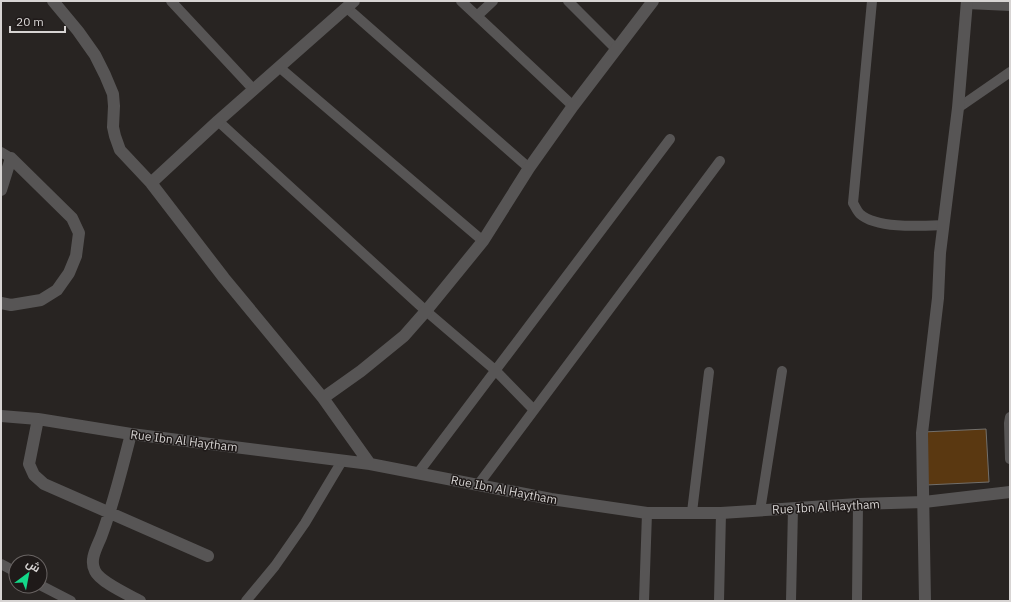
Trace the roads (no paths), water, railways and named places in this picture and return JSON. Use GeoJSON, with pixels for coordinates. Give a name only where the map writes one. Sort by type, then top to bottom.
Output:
{"type":"FeatureCollection","features":[{"type":"Feature","properties":{"kind":"street"},"geometry":{"type":"LineString","coordinates":[[53,1],[78,31],[95,55],[113,94],[113,127],[120,150],[151,183],[224,278],[323,398],[370,464]]}},
{"type":"Feature","properties":{"kind":"street"},"geometry":{"type":"LineString","coordinates":[[323,398],[361,371],[404,336],[426,311],[483,241],[529,168],[573,106],[653,1]]}},
{"type":"Feature","properties":{"kind":"street"},"geometry":{"type":"LineString","coordinates":[[925,601],[922,433],[938,298],[943,225],[958,108],[967,2]]}},
{"type":"Feature","properties":{"kind":"street"},"geometry":{"type":"LineString","coordinates":[[151,183],[350,4]]}},
{"type":"Feature","properties":{"kind":"street"},"geometry":{"type":"LineString","coordinates":[[1,190],[6,155]]}},
{"type":"Feature","properties":{"kind":"street"},"geometry":{"type":"LineString","coordinates":[[1,303],[11,305],[41,300],[58,290],[69,272],[76,256],[79,233],[72,218],[6,155]]}},
{"type":"Feature","properties":{"kind":"street","name":"Rue Ibn Al Haytham"},"geometry":{"type":"LineString","coordinates":[[1,416],[38,419],[131,434],[342,462],[370,464],[551,499],[646,513],[760,511],[858,504],[924,502],[1010,492]]}},
{"type":"Feature","properties":{"kind":"street"},"geometry":{"type":"LineString","coordinates":[[38,419],[29,464],[34,475],[44,484],[208,556]]}},
{"type":"Feature","properties":{"kind":"street"},"geometry":{"type":"LineString","coordinates":[[131,434],[110,513],[92,560],[95,572],[112,586],[133,599]]}},
{"type":"Feature","properties":{"kind":"lane"},"geometry":{"type":"LineString","coordinates":[[171,1],[254,90]]}},
{"type":"Feature","properties":{"kind":"lane"},"geometry":{"type":"LineString","coordinates":[[461,1],[573,106]]}},
{"type":"Feature","properties":{"kind":"lane"},"geometry":{"type":"LineString","coordinates":[[477,16],[492,1]]}},
{"type":"Feature","properties":{"kind":"lane"},"geometry":{"type":"LineString","coordinates":[[568,1],[616,50]]}},
{"type":"Feature","properties":{"kind":"lane"},"geometry":{"type":"LineString","coordinates":[[872,1],[853,203],[860,214],[876,222],[897,226],[943,225]]}},
{"type":"Feature","properties":{"kind":"lane"},"geometry":{"type":"LineString","coordinates":[[967,2],[1010,6]]}},
{"type":"Feature","properties":{"kind":"lane"},"geometry":{"type":"LineString","coordinates":[[350,4],[529,168]]}},
{"type":"Feature","properties":{"kind":"lane"},"geometry":{"type":"LineString","coordinates":[[279,67],[483,241]]}},
{"type":"Feature","properties":{"kind":"lane"},"geometry":{"type":"LineString","coordinates":[[958,108],[1010,72]]}},
{"type":"Feature","properties":{"kind":"lane"},"geometry":{"type":"LineString","coordinates":[[218,122],[426,311],[495,370],[534,410]]}},
{"type":"Feature","properties":{"kind":"lane"},"geometry":{"type":"LineString","coordinates":[[418,473],[670,139]]}},
{"type":"Feature","properties":{"kind":"lane"},"geometry":{"type":"LineString","coordinates":[[478,485],[720,161]]}},
{"type":"Feature","properties":{"kind":"lane"},"geometry":{"type":"LineString","coordinates":[[760,511],[782,371]]}},
{"type":"Feature","properties":{"kind":"lane"},"geometry":{"type":"LineString","coordinates":[[692,512],[709,372]]}},
{"type":"Feature","properties":{"kind":"lane"},"geometry":{"type":"LineString","coordinates":[[1010,417],[1010,459]]}},
{"type":"Feature","properties":{"kind":"lane"},"geometry":{"type":"LineString","coordinates":[[246,601],[275,566],[305,523],[342,462]]}},
{"type":"Feature","properties":{"kind":"lane"},"geometry":{"type":"LineString","coordinates":[[857,601],[858,504]]}},
{"type":"Feature","properties":{"kind":"lane"},"geometry":{"type":"LineString","coordinates":[[791,601],[793,508]]}},
{"type":"Feature","properties":{"kind":"lane"},"geometry":{"type":"LineString","coordinates":[[719,601],[720,512]]}},
{"type":"Feature","properties":{"kind":"lane"},"geometry":{"type":"LineString","coordinates":[[644,601],[646,513]]}},
{"type":"Feature","properties":{"kind":"lane"},"geometry":{"type":"LineString","coordinates":[[48,588],[72,601]]}}]}
